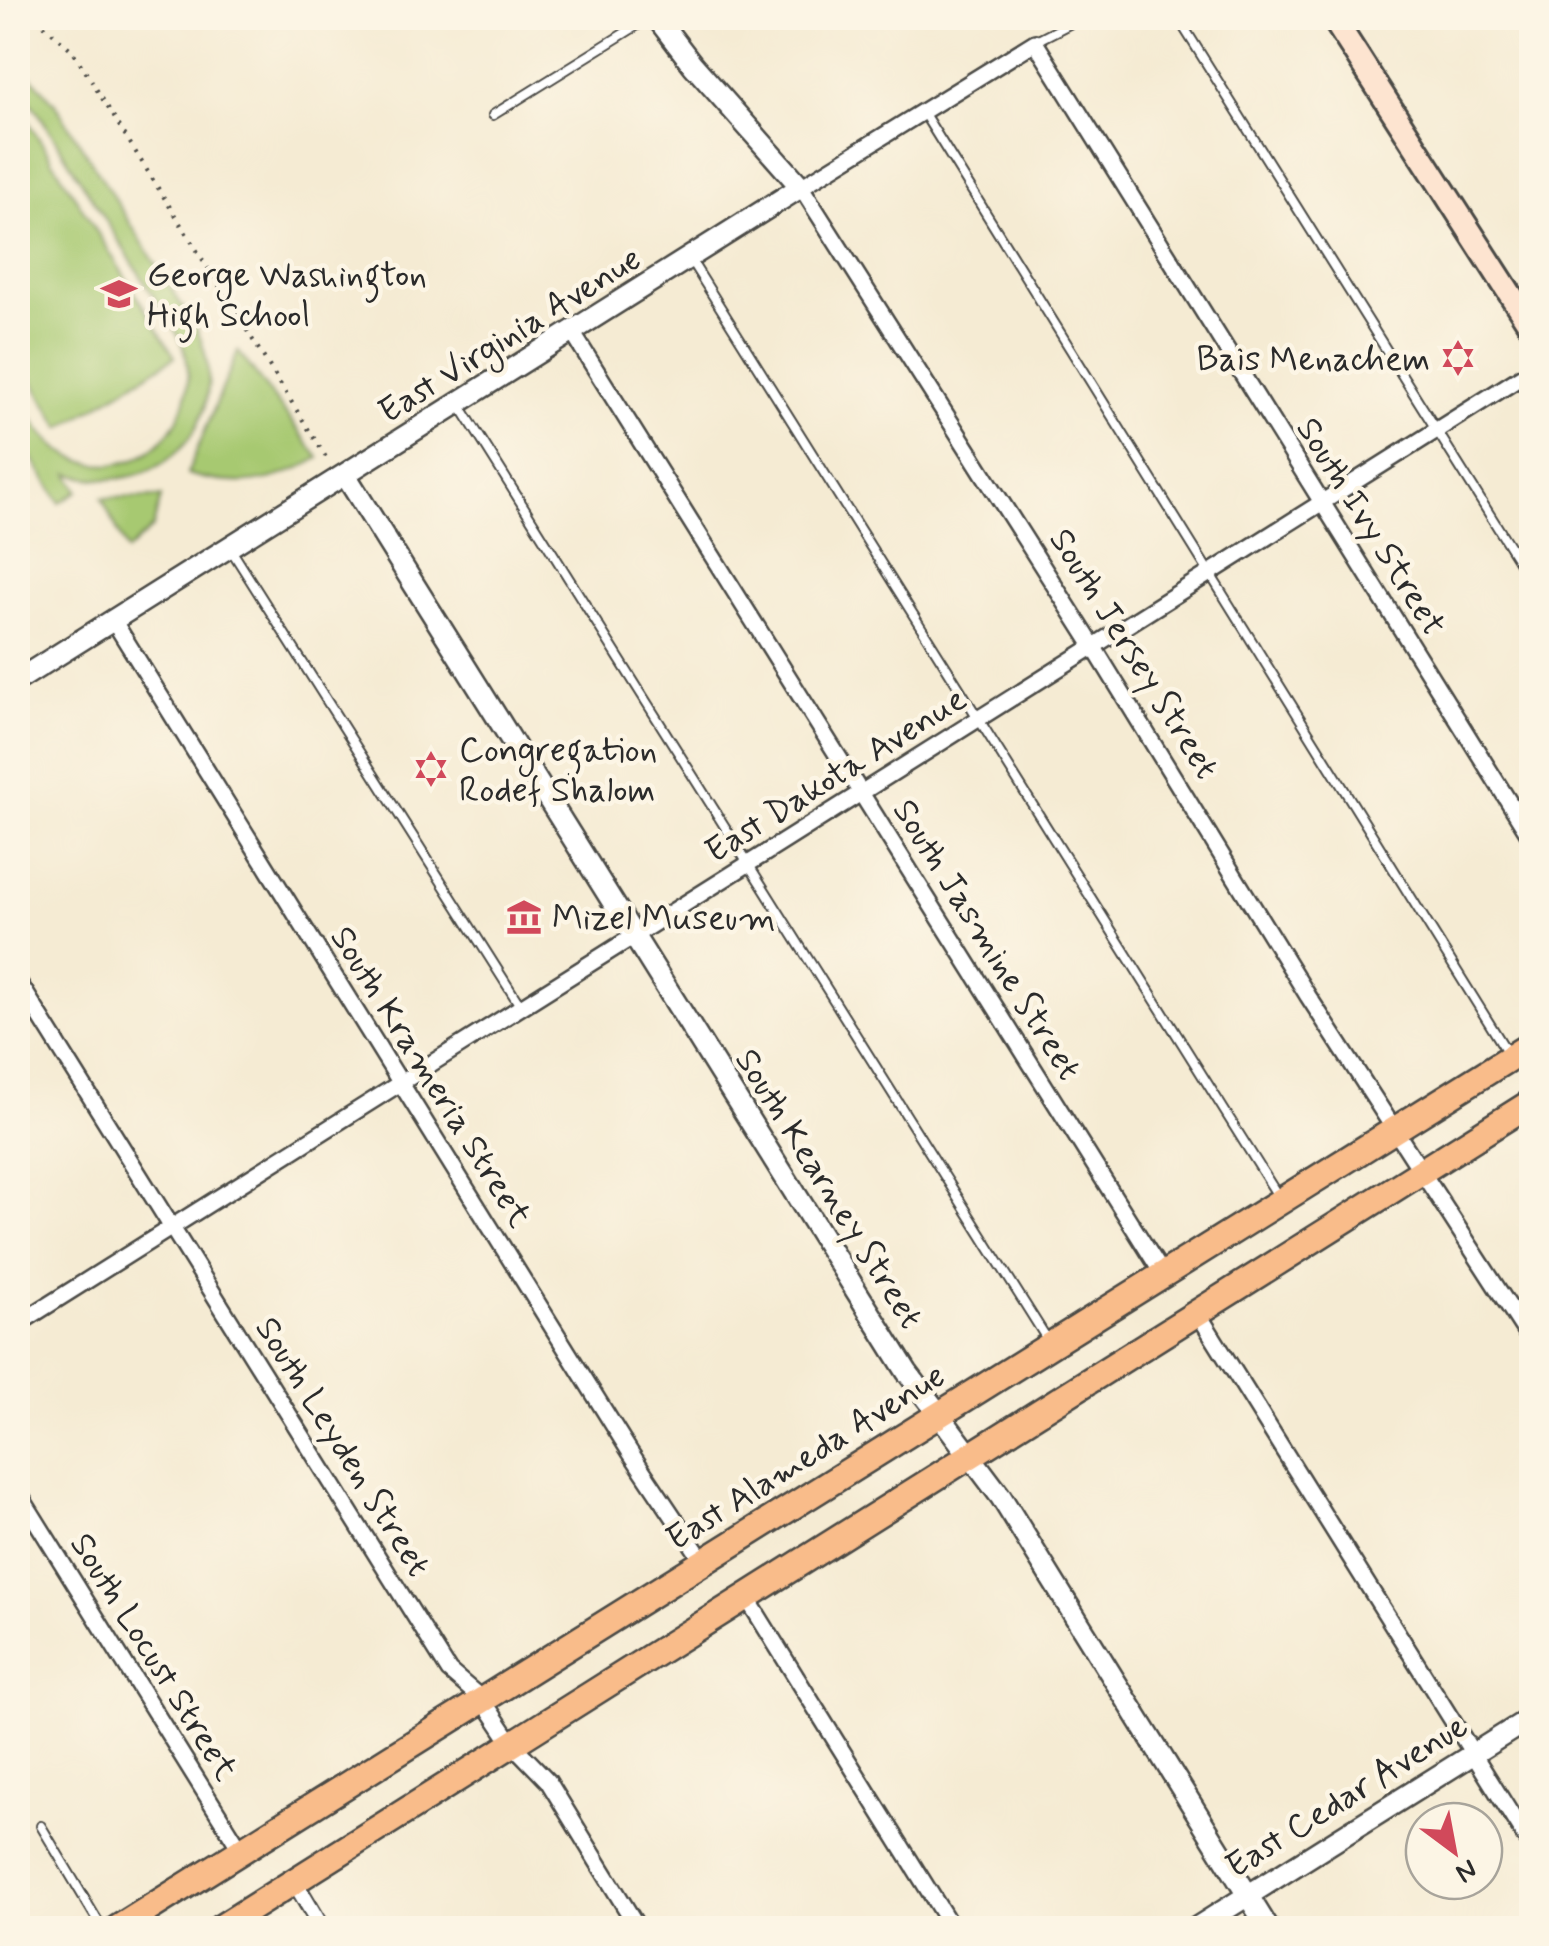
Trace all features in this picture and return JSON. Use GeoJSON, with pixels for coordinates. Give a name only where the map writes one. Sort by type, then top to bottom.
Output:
{"type":"FeatureCollection","features":[{"type":"Feature","properties":{"kind":"main road"},"geometry":{"type":"LineString","coordinates":[[1333,18],[1532,328]]}},
{"type":"Feature","properties":{"kind":"main road","name":"East Alameda Avenue"},"geometry":{"type":"LineString","coordinates":[[118,1928],[1521,1050]]}},
{"type":"Feature","properties":{"kind":"main road"},"geometry":{"type":"LineString","coordinates":[[220,1928],[1532,1102]]}},
{"type":"Feature","properties":{"kind":"street","name":"South Jersey Street"},"geometry":{"type":"LineString","coordinates":[[657,18],[693,66],[802,187],[1532,1342]]}},
{"type":"Feature","properties":{"kind":"street","name":"East Virginia Avenue"},"geometry":{"type":"LineString","coordinates":[[18,680],[1035,42]]}},
{"type":"Feature","properties":{"kind":"street","name":"South Ivy Street"},"geometry":{"type":"LineString","coordinates":[[1035,42],[1532,839]]}},
{"type":"Feature","properties":{"kind":"street","name":"South Jasmine Street"},"geometry":{"type":"LineString","coordinates":[[572,332],[1162,1272]]}},
{"type":"Feature","properties":{"kind":"street","name":"East Dakota Avenue"},"geometry":{"type":"LineString","coordinates":[[18,1324],[1532,370]]}},
{"type":"Feature","properties":{"kind":"street","name":"South Kearney Street"},"geometry":{"type":"LineString","coordinates":[[346,476],[938,1414],[1001,1497],[1268,1928]]}},
{"type":"Feature","properties":{"kind":"street","name":"South Krameria Street"},"geometry":{"type":"LineString","coordinates":[[113,620],[630,1452],[703,1561]]}},
{"type":"Feature","properties":{"kind":"street","name":"South Leyden Street"},"geometry":{"type":"LineString","coordinates":[[18,981],[449,1671],[484,1700],[512,1745],[548,1782],[638,1928]]}},
{"type":"Feature","properties":{"kind":"street"},"geometry":{"type":"LineString","coordinates":[[1199,1315],[1532,1848]]}},
{"type":"Feature","properties":{"kind":"street","name":"South Locust Street"},"geometry":{"type":"LineString","coordinates":[[18,1492],[242,1852]]}},
{"type":"Feature","properties":{"kind":"street"},"geometry":{"type":"LineString","coordinates":[[747,1598],[952,1928]]}},
{"type":"Feature","properties":{"kind":"street","name":"East Cedar Avenue"},"geometry":{"type":"LineString","coordinates":[[1196,1928],[1532,1717]]}},
{"type":"Feature","properties":{"kind":"street"},"geometry":{"type":"LineString","coordinates":[[294,1881],[322,1928]]}},
{"type":"Feature","properties":{"kind":"lane"},"geometry":{"type":"LineString","coordinates":[[493,115],[649,18]]}},
{"type":"Feature","properties":{"kind":"lane"},"geometry":{"type":"LineString","coordinates":[[1035,42],[1081,18]]}},
{"type":"Feature","properties":{"kind":"lane"},"geometry":{"type":"LineString","coordinates":[[1178,18],[1532,582]]}},
{"type":"Feature","properties":{"kind":"lane"},"geometry":{"type":"LineString","coordinates":[[923,112],[1209,574],[1521,1050]]}},
{"type":"Feature","properties":{"kind":"lane"},"geometry":{"type":"LineString","coordinates":[[689,258],[1280,1200]]}},
{"type":"Feature","properties":{"kind":"lane"},"geometry":{"type":"LineString","coordinates":[[459,404],[1050,1343]]}},
{"type":"Feature","properties":{"kind":"lane"},"geometry":{"type":"LineString","coordinates":[[230,548],[521,1007]]}},
{"type":"Feature","properties":{"kind":"lane"},"geometry":{"type":"LineString","coordinates":[[41,1826],[102,1928]]}},
{"type":"Feature","properties":{"kind":"path"},"geometry":{"type":"LineString","coordinates":[[36,18],[72,50],[328,461],[346,476]]}},
{"type":"Feature","properties":{"kind":"green space"},"geometry":{"type":"Polygon","coordinates":[[[18,62],[54,102],[196,328],[207,361],[208,393],[199,421],[184,445],[162,463],[135,475],[103,479],[69,474],[78,491],[60,503],[18,435],[18,396],[42,432],[60,450],[88,463],[115,464],[140,456],[162,441],[187,394],[188,366],[179,337],[38,112],[18,87],[18,62]]]}},
{"type":"Feature","properties":{"kind":"green space"},"geometry":{"type":"Polygon","coordinates":[[[18,105],[175,357],[61,428],[18,358],[18,105]]]}},
{"type":"Feature","properties":{"kind":"green space"},"geometry":{"type":"Polygon","coordinates":[[[238,351],[319,458],[286,474],[255,481],[222,481],[187,474],[238,351]]]}},
{"type":"Feature","properties":{"kind":"green space"},"geometry":{"type":"Polygon","coordinates":[[[161,497],[153,527],[127,551],[102,498],[161,497]]]}},
{"type":"Feature","properties":{"kind":"place","name":"George Washington High School"},"geometry":{"type":"Point","coordinates":[119,294]}},
{"type":"Feature","properties":{"kind":"place","name":"Bais Menachem"},"geometry":{"type":"Point","coordinates":[1458,358]}},
{"type":"Feature","properties":{"kind":"place","name":"Congregation Rodef Shalom"},"geometry":{"type":"Point","coordinates":[431,769]}},
{"type":"Feature","properties":{"kind":"place","name":"Mizel Museum"},"geometry":{"type":"Point","coordinates":[524,917]}}]}
